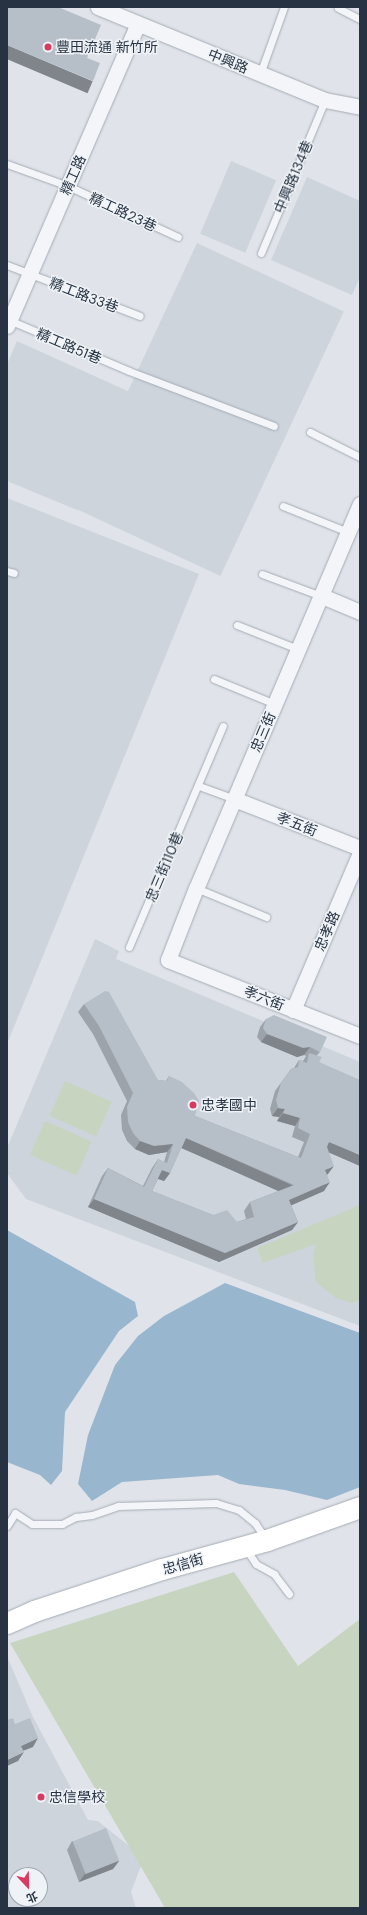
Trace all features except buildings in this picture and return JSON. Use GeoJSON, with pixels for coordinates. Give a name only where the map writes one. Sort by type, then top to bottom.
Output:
{"type":"FeatureCollection","features":[{"type":"Feature","properties":{"kind":"street","name":"中興路"},"geometry":{"type":"LineString","coordinates":[[98,7],[324,100],[360,107]]}},
{"type":"Feature","properties":{"kind":"street","name":"精工路"},"geometry":{"type":"LineString","coordinates":[[8,323],[28,273],[68,186],[138,24]]}},
{"type":"Feature","properties":{"kind":"street","name":"忠三街"},"geometry":{"type":"LineString","coordinates":[[168,960],[196,888],[360,504]]}},
{"type":"Feature","properties":{"kind":"street"},"geometry":{"type":"LineString","coordinates":[[322,596],[360,612]]}},
{"type":"Feature","properties":{"kind":"street","name":"孝五街"},"geometry":{"type":"LineString","coordinates":[[234,799],[360,848]]}},
{"type":"Feature","properties":{"kind":"street","name":"忠孝路"},"geometry":{"type":"LineString","coordinates":[[293,1010],[360,853]]}},
{"type":"Feature","properties":{"kind":"street","name":"孝六街"},"geometry":{"type":"LineString","coordinates":[[168,960],[360,1036]]}},
{"type":"Feature","properties":{"kind":"street","name":"忠信街"},"geometry":{"type":"LineString","coordinates":[[7,1623],[41,1608],[267,1540],[360,1507]]}},
{"type":"Feature","properties":{"kind":"lane"},"geometry":{"type":"LineString","coordinates":[[260,74],[284,7]]}},
{"type":"Feature","properties":{"kind":"lane"},"geometry":{"type":"LineString","coordinates":[[338,8],[360,20]]}},
{"type":"Feature","properties":{"kind":"lane","name":"中興路134巷"},"geometry":{"type":"LineString","coordinates":[[261,253],[324,100]]}},
{"type":"Feature","properties":{"kind":"lane","name":"精工路23巷"},"geometry":{"type":"LineString","coordinates":[[7,164],[68,186],[178,237]]}},
{"type":"Feature","properties":{"kind":"lane","name":"精工路33巷"},"geometry":{"type":"LineString","coordinates":[[7,265],[140,316]]}},
{"type":"Feature","properties":{"kind":"lane","name":"精工路51巷"},"geometry":{"type":"LineString","coordinates":[[8,323],[128,371],[274,426]]}},
{"type":"Feature","properties":{"kind":"lane"},"geometry":{"type":"LineString","coordinates":[[310,432],[360,457]]}},
{"type":"Feature","properties":{"kind":"lane"},"geometry":{"type":"LineString","coordinates":[[283,506],[348,532]]}},
{"type":"Feature","properties":{"kind":"lane"},"geometry":{"type":"LineString","coordinates":[[262,574],[322,596]]}},
{"type":"Feature","properties":{"kind":"lane"},"geometry":{"type":"LineString","coordinates":[[237,625],[298,650]]}},
{"type":"Feature","properties":{"kind":"lane"},"geometry":{"type":"LineString","coordinates":[[214,679],[275,704]]}},
{"type":"Feature","properties":{"kind":"lane","name":"忠三街110巷"},"geometry":{"type":"LineString","coordinates":[[129,947],[199,786],[223,726]]}},
{"type":"Feature","properties":{"kind":"lane"},"geometry":{"type":"LineString","coordinates":[[199,786],[234,799]]}},
{"type":"Feature","properties":{"kind":"lane"},"geometry":{"type":"LineString","coordinates":[[196,888],[266,917]]}},
{"type":"Feature","properties":{"kind":"lane"},"geometry":{"type":"LineString","coordinates":[[7,1526],[15,1514],[32,1524],[62,1524],[76,1517],[92,1515],[118,1506],[216,1503],[239,1510],[255,1523],[267,1540]]}},
{"type":"Feature","properties":{"kind":"lane"},"geometry":{"type":"LineString","coordinates":[[245,1546],[256,1564],[274,1574],[289,1594]]}},
{"type":"Feature","properties":{"kind":"shaded area"},"geometry":{"type":"Polygon","coordinates":[[[231,161],[276,180],[245,253],[200,234],[231,161]]]}},
{"type":"Feature","properties":{"kind":"shaded area"},"geometry":{"type":"Polygon","coordinates":[[[307,177],[360,201],[360,277],[352,295],[271,260],[307,177]]]}},
{"type":"Feature","properties":{"kind":"shaded area"},"geometry":{"type":"Polygon","coordinates":[[[197,243],[344,311],[220,576],[74,508],[197,243]]]}},
{"type":"Feature","properties":{"kind":"shaded area"},"geometry":{"type":"Polygon","coordinates":[[[17,341],[132,393],[77,510],[7,481],[7,364],[17,341]]]}},
{"type":"Feature","properties":{"kind":"shaded area"},"geometry":{"type":"Polygon","coordinates":[[[7,498],[199,574],[7,1044],[7,498]]]}},
{"type":"Feature","properties":{"kind":"shaded area","name":"忠孝國中"},"geometry":{"type":"Polygon","coordinates":[[[95,939],[119,951],[116,959],[360,1062],[360,1326],[26,1199],[7,1173],[7,1148],[95,939]]]}},
{"type":"Feature","properties":{"kind":"shaded area","name":"忠信學校"},"geometry":{"type":"Polygon","coordinates":[[[7,1656],[32,1715],[88,1820],[98,1821],[144,1858],[131,1892],[136,1908],[7,1908],[7,1656]]]}},
{"type":"Feature","properties":{"kind":"green space"},"geometry":{"type":"Polygon","coordinates":[[[65,1081],[112,1102],[96,1136],[50,1116],[65,1081]]]}},
{"type":"Feature","properties":{"kind":"green space"},"geometry":{"type":"Polygon","coordinates":[[[45,1121],[92,1142],[77,1176],[30,1155],[45,1121]]]}},
{"type":"Feature","properties":{"kind":"green space"},"geometry":{"type":"Polygon","coordinates":[[[360,1205],[360,1300],[352,1303],[336,1298],[316,1282],[313,1254],[316,1244],[263,1263],[257,1248],[360,1205]]]}},
{"type":"Feature","properties":{"kind":"green space"},"geometry":{"type":"Polygon","coordinates":[[[234,1572],[298,1666],[360,1619],[360,1908],[165,1908],[10,1643],[234,1572]]]}},
{"type":"Feature","properties":{"kind":"water"},"geometry":{"type":"Polygon","coordinates":[[[7,1230],[135,1302],[138,1316],[119,1331],[65,1412],[62,1471],[51,1485],[40,1475],[7,1462],[7,1230]]]}},
{"type":"Feature","properties":{"kind":"water"},"geometry":{"type":"Polygon","coordinates":[[[225,1283],[360,1333],[360,1487],[327,1500],[285,1490],[239,1484],[218,1475],[122,1482],[92,1501],[78,1484],[88,1435],[115,1365],[138,1336],[164,1316],[225,1283]]]}},
{"type":"Feature","properties":{"kind":"place","name":"豐田流通 新竹所"},"geometry":{"type":"Point","coordinates":[48,47]}},
{"type":"Feature","properties":{"kind":"place","name":"忠孝國中"},"geometry":{"type":"Point","coordinates":[193,1105]}},
{"type":"Feature","properties":{"kind":"place","name":"忠信學校"},"geometry":{"type":"Point","coordinates":[41,1797]}}]}
